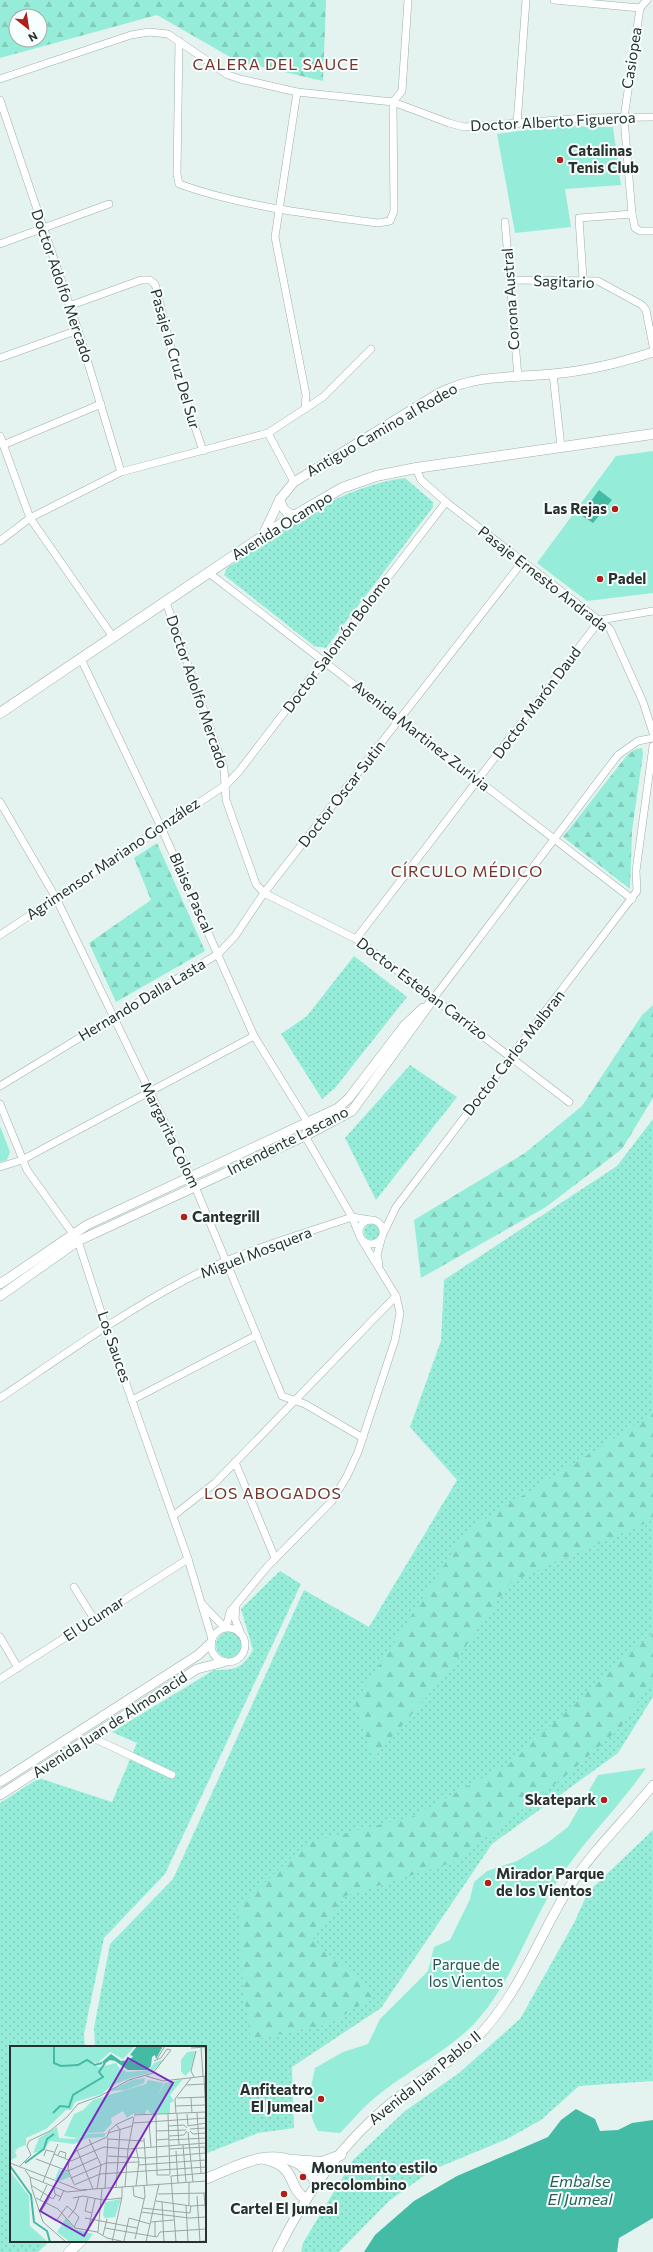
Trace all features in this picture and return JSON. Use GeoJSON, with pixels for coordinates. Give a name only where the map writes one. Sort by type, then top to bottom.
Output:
{"type":"FeatureCollection","features":[{"type":"Feature","properties":{"kind":"main road","name":"Antiguo Camino al Rodeo"},"geometry":{"type":"LineString","coordinates":[[262,537],[280,499],[294,482],[432,397],[457,384],[476,379],[553,374],[627,361],[653,352]]}},
{"type":"Feature","properties":{"kind":"main road","name":"Avenida Ocampo"},"geometry":{"type":"LineString","coordinates":[[0,713],[294,515],[342,488],[376,476],[416,468],[653,434]]}},
{"type":"Feature","properties":{"kind":"main road"},"geometry":{"type":"LineString","coordinates":[[280,499],[281,505],[287,513],[294,515]]}},
{"type":"Feature","properties":{"kind":"main road","name":"Intendente Lascano"},"geometry":{"type":"LineString","coordinates":[[0,1284],[73,1233],[308,1123],[344,1104],[404,1026],[433,999]]}},
{"type":"Feature","properties":{"kind":"main road","name":"Intendente Lascano"},"geometry":{"type":"LineString","coordinates":[[0,1296],[78,1241],[305,1136],[352,1111],[433,999]]}},
{"type":"Feature","properties":{"kind":"main road"},"geometry":{"type":"LineString","coordinates":[[0,1782],[198,1655],[211,1641]]}},
{"type":"Feature","properties":{"kind":"main road","name":"Avenida Juan de Almonacid"},"geometry":{"type":"LineString","coordinates":[[0,1795],[197,1669],[224,1662]]}},
{"type":"Feature","properties":{"kind":"main road","name":"Avenida Juan Pablo II"},"geometry":{"type":"LineString","coordinates":[[278,2252],[306,2199],[340,2155],[390,2103],[469,2045],[484,2030],[516,1987],[554,1913],[576,1877],[653,1785]]}},
{"type":"Feature","properties":{"kind":"main road"},"geometry":{"type":"LineString","coordinates":[[206,2179],[260,2158],[279,2156],[292,2160],[322,2162],[340,2155]]}},
{"type":"Feature","properties":{"kind":"main road"},"geometry":{"type":"LineString","coordinates":[[260,2158],[272,2161],[284,2167],[290,2174],[295,2189],[306,2199]]}},
{"type":"Feature","properties":{"kind":"main road"},"geometry":{"type":"LineString","coordinates":[[292,2160],[306,2169],[316,2185]]}},
{"type":"Feature","properties":{"kind":"main road"},"geometry":{"type":"LineString","coordinates":[[69,2252],[80,2242]]}},
{"type":"Feature","properties":{"kind":"street"},"geometry":{"type":"LineString","coordinates":[[179,40],[177,174],[179,184],[196,190],[278,209],[378,223],[390,221],[394,211],[393,102],[402,91],[408,0]]}},
{"type":"Feature","properties":{"kind":"street"},"geometry":{"type":"LineString","coordinates":[[517,124],[526,0]]}},
{"type":"Feature","properties":{"kind":"street"},"geometry":{"type":"LineString","coordinates":[[554,0],[640,8]]}},
{"type":"Feature","properties":{"kind":"street","name":"Casiopea"},"geometry":{"type":"LineString","coordinates":[[632,214],[624,118],[640,8],[647,0]]}},
{"type":"Feature","properties":{"kind":"street","name":"Doctor Alberto Figueroa"},"geometry":{"type":"LineString","coordinates":[[0,80],[131,35],[149,32],[168,34],[179,40],[228,75],[240,79],[297,92],[393,102],[449,123],[464,127],[584,118],[653,117]]}},
{"type":"Feature","properties":{"kind":"street"},"geometry":{"type":"LineString","coordinates":[[297,92],[278,209],[275,237],[306,394],[305,410]]}},
{"type":"Feature","properties":{"kind":"street","name":"Doctor Adolfo Mercado"},"geometry":{"type":"LineString","coordinates":[[0,100],[42,228],[78,330],[121,472]]}},
{"type":"Feature","properties":{"kind":"street"},"geometry":{"type":"LineString","coordinates":[[0,244],[109,204]]}},
{"type":"Feature","properties":{"kind":"street"},"geometry":{"type":"LineString","coordinates":[[583,279],[579,218],[632,214],[635,228],[640,231],[653,231]]}},
{"type":"Feature","properties":{"kind":"street","name":"Corona Austral"},"geometry":{"type":"LineString","coordinates":[[506,222],[518,377]]}},
{"type":"Feature","properties":{"kind":"street","name":"Sagitario"},"geometry":{"type":"LineString","coordinates":[[510,280],[583,279],[598,281],[642,305],[646,310],[653,346]]}},
{"type":"Feature","properties":{"kind":"street","name":"Pasaje la Cruz Del Sur"},"geometry":{"type":"LineString","coordinates":[[69,306],[141,280],[150,280],[155,284],[178,376],[203,451]]}},
{"type":"Feature","properties":{"kind":"street"},"geometry":{"type":"LineString","coordinates":[[0,358],[78,330]]}},
{"type":"Feature","properties":{"kind":"street"},"geometry":{"type":"LineString","coordinates":[[0,541],[30,518],[121,472],[268,433],[323,397],[370,349]]}},
{"type":"Feature","properties":{"kind":"street"},"geometry":{"type":"LineString","coordinates":[[553,374],[561,447]]}},
{"type":"Feature","properties":{"kind":"street"},"geometry":{"type":"LineString","coordinates":[[3,445],[101,404]]}},
{"type":"Feature","properties":{"kind":"street"},"geometry":{"type":"LineString","coordinates":[[268,433],[294,482]]}},
{"type":"Feature","properties":{"kind":"street"},"geometry":{"type":"LineString","coordinates":[[0,436],[30,518],[113,637]]}},
{"type":"Feature","properties":{"kind":"street","name":"Pasaje Ernesto Andrada"},"geometry":{"type":"LineString","coordinates":[[416,468],[421,480],[446,502],[610,629],[643,702],[653,733]]}},
{"type":"Feature","properties":{"kind":"street","name":"Doctor Salomón Bolomo"},"geometry":{"type":"LineString","coordinates":[[227,784],[240,770],[324,662],[446,502]]}},
{"type":"Feature","properties":{"kind":"street","name":"Doctor Oscar Sutin"},"geometry":{"type":"LineString","coordinates":[[264,893],[523,561]]}},
{"type":"Feature","properties":{"kind":"street","name":"Avenida Martinez Zurivia"},"geometry":{"type":"LineString","coordinates":[[209,573],[632,899]]}},
{"type":"Feature","properties":{"kind":"street","name":"Doctor Adolfo Mercado"},"geometry":{"type":"LineString","coordinates":[[166,602],[224,768],[227,784],[226,800],[256,884],[264,893]]}},
{"type":"Feature","properties":{"kind":"street"},"geometry":{"type":"LineString","coordinates":[[600,620],[653,611]]}},
{"type":"Feature","properties":{"kind":"street","name":"Doctor Marón Daud"},"geometry":{"type":"LineString","coordinates":[[356,939],[600,620]]}},
{"type":"Feature","properties":{"kind":"street","name":"Blaise Pascal"},"geometry":{"type":"LineString","coordinates":[[81,659],[161,827],[254,1036],[308,1123]]}},
{"type":"Feature","properties":{"kind":"street"},"geometry":{"type":"LineString","coordinates":[[433,999],[618,755],[638,741],[653,738]]}},
{"type":"Feature","properties":{"kind":"street"},"geometry":{"type":"LineString","coordinates":[[632,899],[637,890],[636,871],[653,746]]}},
{"type":"Feature","properties":{"kind":"street","name":"Agrimensor Mariano González"},"geometry":{"type":"LineString","coordinates":[[0,935],[227,784]]}},
{"type":"Feature","properties":{"kind":"street","name":"Margarita Colom"},"geometry":{"type":"LineString","coordinates":[[0,802],[56,898],[112,1017],[191,1177],[282,1396],[305,1404],[362,1438]]}},
{"type":"Feature","properties":{"kind":"street","name":"Doctor Esteban Carrizo"},"geometry":{"type":"LineString","coordinates":[[264,893],[356,939],[433,999],[511,1056],[569,1102]]}},
{"type":"Feature","properties":{"kind":"street","name":"Hernando Dalla Lasta"},"geometry":{"type":"LineString","coordinates":[[0,1086],[218,954],[235,936],[264,893]]}},
{"type":"Feature","properties":{"kind":"street","name":"Doctor Carlos Malbran"},"geometry":{"type":"LineString","coordinates":[[383,1236],[396,1207],[632,899]]}},
{"type":"Feature","properties":{"kind":"street"},"geometry":{"type":"LineString","coordinates":[[0,1167],[22,1160],[254,1036]]}},
{"type":"Feature","properties":{"kind":"street","name":"Los Sauces"},"geometry":{"type":"LineString","coordinates":[[0,1104],[22,1160],[78,1241],[106,1327],[188,1559],[202,1604],[211,1641]]}},
{"type":"Feature","properties":{"kind":"street"},"geometry":{"type":"LineString","coordinates":[[225,1627],[230,1612],[236,1604],[275,1558],[332,1501],[347,1476],[362,1438],[399,1324],[400,1313],[396,1296],[358,1232],[352,1217],[305,1136],[308,1123]]}},
{"type":"Feature","properties":{"kind":"street","name":"Doctor Carlos Malbran"},"geometry":{"type":"LineString","coordinates":[[374,1220],[396,1207]]}},
{"type":"Feature","properties":{"kind":"street"},"geometry":{"type":"LineString","coordinates":[[352,1217],[374,1220],[382,1225],[383,1236],[378,1255],[379,1266]]}},
{"type":"Feature","properties":{"kind":"street","name":"Miguel Mosquera"},"geometry":{"type":"LineString","coordinates":[[0,1398],[106,1327],[187,1279],[226,1261],[352,1217]]}},
{"type":"Feature","properties":{"kind":"street"},"geometry":{"type":"LineString","coordinates":[[358,1232],[362,1224],[374,1220]]}},
{"type":"Feature","properties":{"kind":"street"},"geometry":{"type":"LineString","coordinates":[[364,1242],[373,1245],[383,1236]]}},
{"type":"Feature","properties":{"kind":"street"},"geometry":{"type":"LineString","coordinates":[[173,1516],[215,1483],[396,1296]]}},
{"type":"Feature","properties":{"kind":"street"},"geometry":{"type":"LineString","coordinates":[[132,1400],[257,1335]]}},
{"type":"Feature","properties":{"kind":"street"},"geometry":{"type":"LineString","coordinates":[[235,1462],[275,1558]]}},
{"type":"Feature","properties":{"kind":"street","name":"El Ucumar"},"geometry":{"type":"LineString","coordinates":[[0,1679],[188,1559]]}},
{"type":"Feature","properties":{"kind":"street"},"geometry":{"type":"LineString","coordinates":[[74,1587],[94,1619]]}},
{"type":"Feature","properties":{"kind":"street","name":"Los Sauces"},"geometry":{"type":"LineString","coordinates":[[202,1604],[225,1627]]}},
{"type":"Feature","properties":{"kind":"street"},"geometry":{"type":"LineString","coordinates":[[236,1604],[235,1619],[246,1642],[243,1653],[235,1661],[224,1662],[212,1653],[211,1641],[218,1630],[225,1627],[236,1629],[241,1633]]}},
{"type":"Feature","properties":{"kind":"street"},"geometry":{"type":"LineString","coordinates":[[0,1637],[18,1668]]}},
{"type":"Feature","properties":{"kind":"street"},"geometry":{"type":"LineString","coordinates":[[91,1737],[172,1774]]}},
{"type":"Feature","properties":{"kind":"green space"},"geometry":{"type":"Polygon","coordinates":[[[0,0],[326,0],[323,81],[237,61],[157,15],[48,45],[48,8],[8,8],[8,48],[37,48],[0,58],[0,0]]]}},
{"type":"Feature","properties":{"kind":"green space","name":"Catalinas Tenis Club"},"geometry":{"type":"Polygon","coordinates":[[[556,126],[613,127],[621,185],[565,189],[571,227],[515,233],[497,134],[556,126]]]}},
{"type":"Feature","properties":{"kind":"green space","name":"Las Rejas"},"geometry":{"type":"Polygon","coordinates":[[[653,451],[653,593],[587,601],[537,563],[616,456],[653,451]]]}},
{"type":"Feature","properties":{"kind":"green space"},"geometry":{"type":"Polygon","coordinates":[[[405,478],[433,502],[433,507],[326,648],[314,646],[224,575],[227,568],[290,525],[334,500],[357,490],[380,483],[405,478]]]}},
{"type":"Feature","properties":{"kind":"green space"},"geometry":{"type":"Polygon","coordinates":[[[642,748],[643,754],[632,831],[630,889],[563,837],[628,754],[636,749],[642,748]]]}},
{"type":"Feature","properties":{"kind":"green space"},"geometry":{"type":"Polygon","coordinates":[[[157,843],[205,951],[116,1002],[89,943],[151,900],[134,858],[157,843]]]}},
{"type":"Feature","properties":{"kind":"green space"},"geometry":{"type":"Polygon","coordinates":[[[354,956],[407,997],[335,1088],[322,1099],[281,1034],[307,1016],[354,956]]]}},
{"type":"Feature","properties":{"kind":"green space"},"geometry":{"type":"Polygon","coordinates":[[[653,1005],[653,1098],[622,1149],[546,1207],[421,1278],[414,1220],[525,1153],[582,1106],[642,1015],[653,1005]]]}},
{"type":"Feature","properties":{"kind":"green space"},"geometry":{"type":"Polygon","coordinates":[[[410,1065],[457,1097],[376,1200],[345,1138],[410,1065]]]}},
{"type":"Feature","properties":{"kind":"green space"},"geometry":{"type":"Polygon","coordinates":[[[653,1119],[653,1697],[618,1753],[492,1844],[381,2008],[292,2067],[294,2128],[258,2133],[206,2154],[206,2046],[95,2046],[94,2028],[110,1944],[173,1879],[304,1590],[369,1627],[457,1480],[410,1427],[441,1341],[444,1280],[617,1166],[653,1119]]]}},
{"type":"Feature","properties":{"kind":"green space"},"geometry":{"type":"Polygon","coordinates":[[[0,1126],[10,1152],[7,1160],[0,1162],[0,1126]]]}},
{"type":"Feature","properties":{"kind":"green space"},"geometry":{"type":"Polygon","coordinates":[[[372,1224],[378,1226],[380,1232],[378,1238],[372,1240],[366,1238],[364,1232],[366,1226],[372,1224]]]}},
{"type":"Feature","properties":{"kind":"green space"},"geometry":{"type":"Polygon","coordinates":[[[653,1409],[653,1520],[511,1582],[444,1677],[373,1759],[355,1703],[466,1531],[640,1422],[653,1409]]]}},
{"type":"Feature","properties":{"kind":"green space"},"geometry":{"type":"Polygon","coordinates":[[[280,1571],[301,1584],[165,1874],[104,1938],[84,2034],[85,2046],[10,2046],[10,2242],[49,2242],[38,2252],[0,2252],[0,1803],[39,1778],[112,1802],[137,1743],[112,1732],[214,1670],[233,1669],[241,1665],[253,1650],[241,1609],[280,1571]]]}},
{"type":"Feature","properties":{"kind":"green space"},"geometry":{"type":"Polygon","coordinates":[[[229,1632],[238,1636],[242,1645],[238,1654],[229,1658],[220,1654],[216,1645],[220,1636],[229,1632]]]}},
{"type":"Feature","properties":{"kind":"green space"},"geometry":{"type":"Polygon","coordinates":[[[653,1632],[653,1678],[621,1727],[568,1774],[454,1862],[345,1896],[312,1940],[377,1994],[330,2024],[251,2040],[243,1990],[238,1909],[306,1843],[414,1816],[511,1762],[653,1632]]]}},
{"type":"Feature","properties":{"kind":"green space","name":"Parque de los Vientos"},"geometry":{"type":"Polygon","coordinates":[[[646,1768],[624,1798],[588,1840],[565,1870],[545,1903],[498,1993],[473,2025],[449,2046],[383,2091],[340,2133],[318,2131],[311,2115],[310,2107],[310,2092],[315,2068],[343,2052],[368,2044],[380,2019],[428,1971],[434,1947],[450,1940],[470,1899],[474,1882],[487,1871],[517,1861],[547,1843],[568,1827],[598,1775],[646,1768]]]}},
{"type":"Feature","properties":{"kind":"green space"},"geometry":{"type":"Polygon","coordinates":[[[653,1830],[653,2081],[579,2086],[541,2120],[507,2139],[432,2170],[389,2201],[339,2252],[301,2252],[303,2243],[353,2160],[405,2111],[459,2073],[520,2019],[574,1923],[588,1892],[653,1830]]]}},
{"type":"Feature","properties":{"kind":"water"},"geometry":{"type":"Polygon","coordinates":[[[599,490],[612,500],[593,523],[581,515],[599,490]]]}},
{"type":"Feature","properties":{"kind":"water","name":"Embalse El Jumeal"},"geometry":{"type":"Polygon","coordinates":[[[576,2109],[595,2119],[600,2131],[618,2130],[632,2123],[653,2120],[653,2218],[619,2238],[617,2252],[364,2252],[375,2235],[414,2201],[457,2176],[548,2137],[561,2120],[576,2109]]]}},
{"type":"Feature","properties":{"kind":"place","name":"Catalinas Tenis Club"},"geometry":{"type":"Point","coordinates":[560,160]}},
{"type":"Feature","properties":{"kind":"place","name":"Las Rejas"},"geometry":{"type":"Point","coordinates":[615,509]}},
{"type":"Feature","properties":{"kind":"place","name":"Padel"},"geometry":{"type":"Point","coordinates":[600,579]}},
{"type":"Feature","properties":{"kind":"place","name":"Cantegrill"},"geometry":{"type":"Point","coordinates":[184,1217]}},
{"type":"Feature","properties":{"kind":"place","name":"Skatepark"},"geometry":{"type":"Point","coordinates":[604,1800]}},
{"type":"Feature","properties":{"kind":"place","name":"Mirador Parque de los Vientos"},"geometry":{"type":"Point","coordinates":[488,1883]}},
{"type":"Feature","properties":{"kind":"place","name":"Anfiteatro El Jumeal"},"geometry":{"type":"Point","coordinates":[321,2099]}},
{"type":"Feature","properties":{"kind":"place","name":"Monumento estilo precolombino"},"geometry":{"type":"Point","coordinates":[303,2177]}},
{"type":"Feature","properties":{"kind":"place","name":"Cartel El Jumeal"},"geometry":{"type":"Point","coordinates":[284,2194]}},
{"type":"Feature","properties":{"kind":"district","name":"CALERA DEL SAUCE"},"geometry":{"type":"Point","coordinates":[276,64]}},
{"type":"Feature","properties":{"kind":"district","name":"CÍRCULO MÉDICO"},"geometry":{"type":"Point","coordinates":[467,871]}},
{"type":"Feature","properties":{"kind":"district","name":"LOS ABOGADOS"},"geometry":{"type":"Point","coordinates":[273,1493]}}]}
